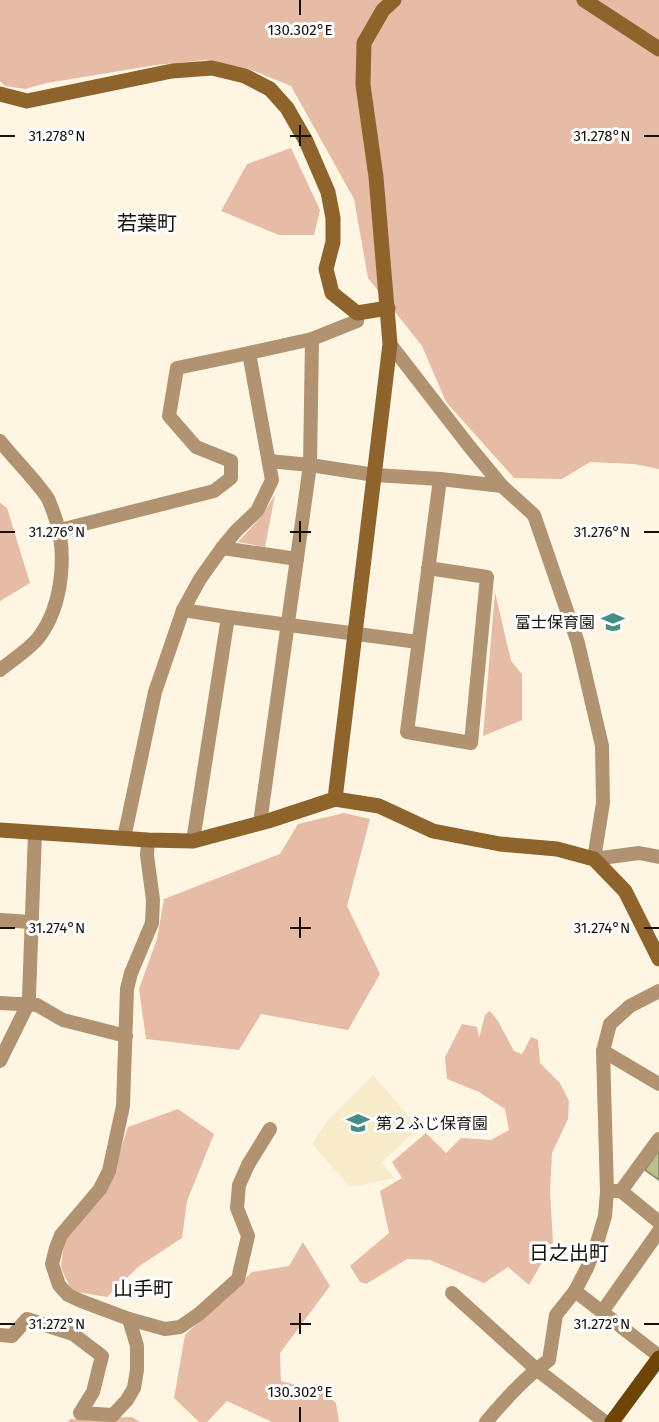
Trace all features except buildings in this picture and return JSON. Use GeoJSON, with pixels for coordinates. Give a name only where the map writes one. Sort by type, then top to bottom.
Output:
{"type":"FeatureCollection","features":[{"type":"Feature","properties":{"kind":"main road"},"geometry":{"type":"LineString","coordinates":[[612,1422],[659,1357]]}},
{"type":"Feature","properties":{"kind":"street"},"geometry":{"type":"LineString","coordinates":[[335,799],[390,344],[376,177],[363,85],[364,43],[383,10],[394,0]]}},
{"type":"Feature","properties":{"kind":"street"},"geometry":{"type":"LineString","coordinates":[[584,0],[659,49]]}},
{"type":"Feature","properties":{"kind":"street"},"geometry":{"type":"LineString","coordinates":[[0,94],[27,101],[172,71],[212,68],[245,76],[270,89],[287,108],[306,141],[328,192],[333,218],[333,242],[326,269],[332,293],[357,313],[388,308]]}},
{"type":"Feature","properties":{"kind":"street"},"geometry":{"type":"LineString","coordinates":[[60,530],[214,491],[231,478],[231,461],[196,447],[169,416],[177,368],[312,339],[357,321],[357,313]]}},
{"type":"Feature","properties":{"kind":"street"},"geometry":{"type":"LineString","coordinates":[[260,823],[310,465],[312,339]]}},
{"type":"Feature","properties":{"kind":"street"},"geometry":{"type":"LineString","coordinates":[[390,344],[502,486],[534,515],[580,654],[602,746],[603,803],[594,859]]}},
{"type":"Feature","properties":{"kind":"street"},"geometry":{"type":"LineString","coordinates":[[124,838],[155,692],[183,610],[200,579],[222,548],[257,511],[272,480],[249,353]]}},
{"type":"Feature","properties":{"kind":"street"},"geometry":{"type":"LineString","coordinates":[[0,441],[48,499],[60,530],[62,564],[58,593],[47,624],[38,639],[0,670]]}},
{"type":"Feature","properties":{"kind":"street"},"geometry":{"type":"LineString","coordinates":[[268,461],[375,475],[502,486]]}},
{"type":"Feature","properties":{"kind":"street"},"geometry":{"type":"LineString","coordinates":[[428,568],[487,577],[471,743],[407,732],[418,642],[440,479]]}},
{"type":"Feature","properties":{"kind":"street"},"geometry":{"type":"LineString","coordinates":[[222,548],[297,559]]}},
{"type":"Feature","properties":{"kind":"street"},"geometry":{"type":"LineString","coordinates":[[183,610],[418,642]]}},
{"type":"Feature","properties":{"kind":"street"},"geometry":{"type":"LineString","coordinates":[[193,841],[228,617]]}},
{"type":"Feature","properties":{"kind":"street"},"geometry":{"type":"LineString","coordinates":[[0,830],[193,841],[335,799],[379,806],[433,831],[500,844],[557,849],[594,859],[639,853],[659,857]]}},
{"type":"Feature","properties":{"kind":"street"},"geometry":{"type":"LineString","coordinates":[[0,1061],[28,1004],[35,832]]}},
{"type":"Feature","properties":{"kind":"street"},"geometry":{"type":"LineString","coordinates":[[148,840],[147,855],[153,900],[152,923],[127,988],[123,1106],[108,1171],[100,1188],[61,1235],[56,1248],[52,1264],[59,1285],[68,1295],[81,1301],[129,1319],[165,1329],[180,1327],[199,1314],[238,1279],[248,1236],[237,1208],[239,1185],[248,1165],[270,1129]]}},
{"type":"Feature","properties":{"kind":"street"},"geometry":{"type":"LineString","coordinates":[[594,859],[625,891],[659,959]]}},
{"type":"Feature","properties":{"kind":"street"},"geometry":{"type":"LineString","coordinates":[[0,920],[32,922]]}},
{"type":"Feature","properties":{"kind":"street"},"geometry":{"type":"LineString","coordinates":[[614,1191],[603,1050],[610,1024],[630,1006],[659,991]]}},
{"type":"Feature","properties":{"kind":"street"},"geometry":{"type":"LineString","coordinates":[[0,1003],[37,1005],[63,1020],[126,1036]]}},
{"type":"Feature","properties":{"kind":"street"},"geometry":{"type":"LineString","coordinates":[[603,1050],[659,1084]]}},
{"type":"Feature","properties":{"kind":"street"},"geometry":{"type":"LineString","coordinates":[[486,1422],[536,1369],[549,1360],[556,1315],[574,1291],[597,1243],[614,1191],[659,1138]]}},
{"type":"Feature","properties":{"kind":"street"},"geometry":{"type":"LineString","coordinates":[[614,1191],[659,1222]]}},
{"type":"Feature","properties":{"kind":"street"},"geometry":{"type":"LineString","coordinates":[[602,1312],[659,1231]]}},
{"type":"Feature","properties":{"kind":"street"},"geometry":{"type":"LineString","coordinates":[[574,1291],[659,1357]]}},
{"type":"Feature","properties":{"kind":"street"},"geometry":{"type":"LineString","coordinates":[[452,1293],[536,1369],[605,1422]]}},
{"type":"Feature","properties":{"kind":"street"},"geometry":{"type":"LineString","coordinates":[[0,1335],[12,1336],[27,1319],[73,1334],[102,1356],[93,1392],[80,1413],[113,1415],[127,1400],[134,1388],[137,1370],[137,1346],[129,1319]]}},
{"type":"Feature","properties":{"kind":"shaded area"},"geometry":{"type":"Polygon","coordinates":[[[0,0],[659,0],[659,469],[634,464],[590,462],[562,479],[514,478],[446,402],[422,346],[368,278],[354,199],[291,86],[249,69],[205,60],[156,65],[47,83],[25,89],[5,86],[0,81],[0,0]]]}},
{"type":"Feature","properties":{"kind":"shaded area"},"geometry":{"type":"Polygon","coordinates":[[[291,148],[320,210],[314,235],[279,235],[221,211],[247,164],[291,148]]]}},
{"type":"Feature","properties":{"kind":"shaded area"},"geometry":{"type":"Polygon","coordinates":[[[275,495],[265,547],[238,542],[260,518],[275,495]]]}},
{"type":"Feature","properties":{"kind":"shaded area"},"geometry":{"type":"Polygon","coordinates":[[[0,503],[7,508],[30,583],[0,601],[0,503]]]}},
{"type":"Feature","properties":{"kind":"shaded area"},"geometry":{"type":"Polygon","coordinates":[[[495,592],[511,661],[522,674],[522,720],[483,736],[495,592]]]}},
{"type":"Feature","properties":{"kind":"shaded area"},"geometry":{"type":"Polygon","coordinates":[[[344,813],[370,819],[347,906],[380,974],[348,1030],[261,1014],[239,1050],[146,1039],[139,989],[157,939],[164,899],[280,854],[298,824],[344,813]]]}},
{"type":"Feature","properties":{"kind":"shaded area"},"geometry":{"type":"Polygon","coordinates":[[[490,1011],[514,1051],[522,1054],[531,1037],[538,1040],[540,1063],[560,1083],[569,1101],[568,1119],[552,1153],[550,1191],[553,1243],[529,1285],[508,1267],[484,1283],[430,1260],[407,1259],[366,1284],[360,1282],[350,1266],[389,1233],[380,1191],[402,1178],[392,1162],[426,1133],[446,1153],[461,1138],[491,1140],[509,1130],[505,1109],[479,1092],[447,1079],[445,1057],[462,1024],[477,1027],[479,1038],[485,1015],[490,1011]]]}},
{"type":"Feature","properties":{"kind":"shaded area"},"geometry":{"type":"Polygon","coordinates":[[[373,1075],[418,1128],[381,1163],[395,1178],[350,1187],[312,1144],[328,1120],[373,1075]]]}},
{"type":"Feature","properties":{"kind":"shaded area"},"geometry":{"type":"Polygon","coordinates":[[[178,1109],[214,1134],[187,1201],[182,1238],[138,1267],[107,1297],[72,1291],[61,1268],[64,1239],[111,1179],[128,1127],[178,1109]]]}},
{"type":"Feature","properties":{"kind":"shaded area"},"geometry":{"type":"Polygon","coordinates":[[[303,1242],[330,1286],[280,1353],[281,1381],[323,1392],[336,1403],[339,1422],[272,1422],[227,1401],[207,1422],[199,1422],[174,1398],[185,1335],[252,1272],[289,1266],[303,1242]]]}},
{"type":"Feature","properties":{"kind":"shaded area"},"geometry":{"type":"Polygon","coordinates":[[[132,1417],[140,1422],[68,1422],[70,1419],[132,1417]]]}},
{"type":"Feature","properties":{"kind":"place","name":"富士保育園"},"geometry":{"type":"Point","coordinates":[613,622]}},
{"type":"Feature","properties":{"kind":"place","name":"第２ふじ保育園"},"geometry":{"type":"Point","coordinates":[358,1123]}},
{"type":"Feature","properties":{"kind":"district","name":"若葉町"},"geometry":{"type":"Point","coordinates":[147,223]}},
{"type":"Feature","properties":{"kind":"district","name":"日之出町"},"geometry":{"type":"Point","coordinates":[569,1253]}},
{"type":"Feature","properties":{"kind":"district","name":"山手町"},"geometry":{"type":"Point","coordinates":[143,1289]}}]}
